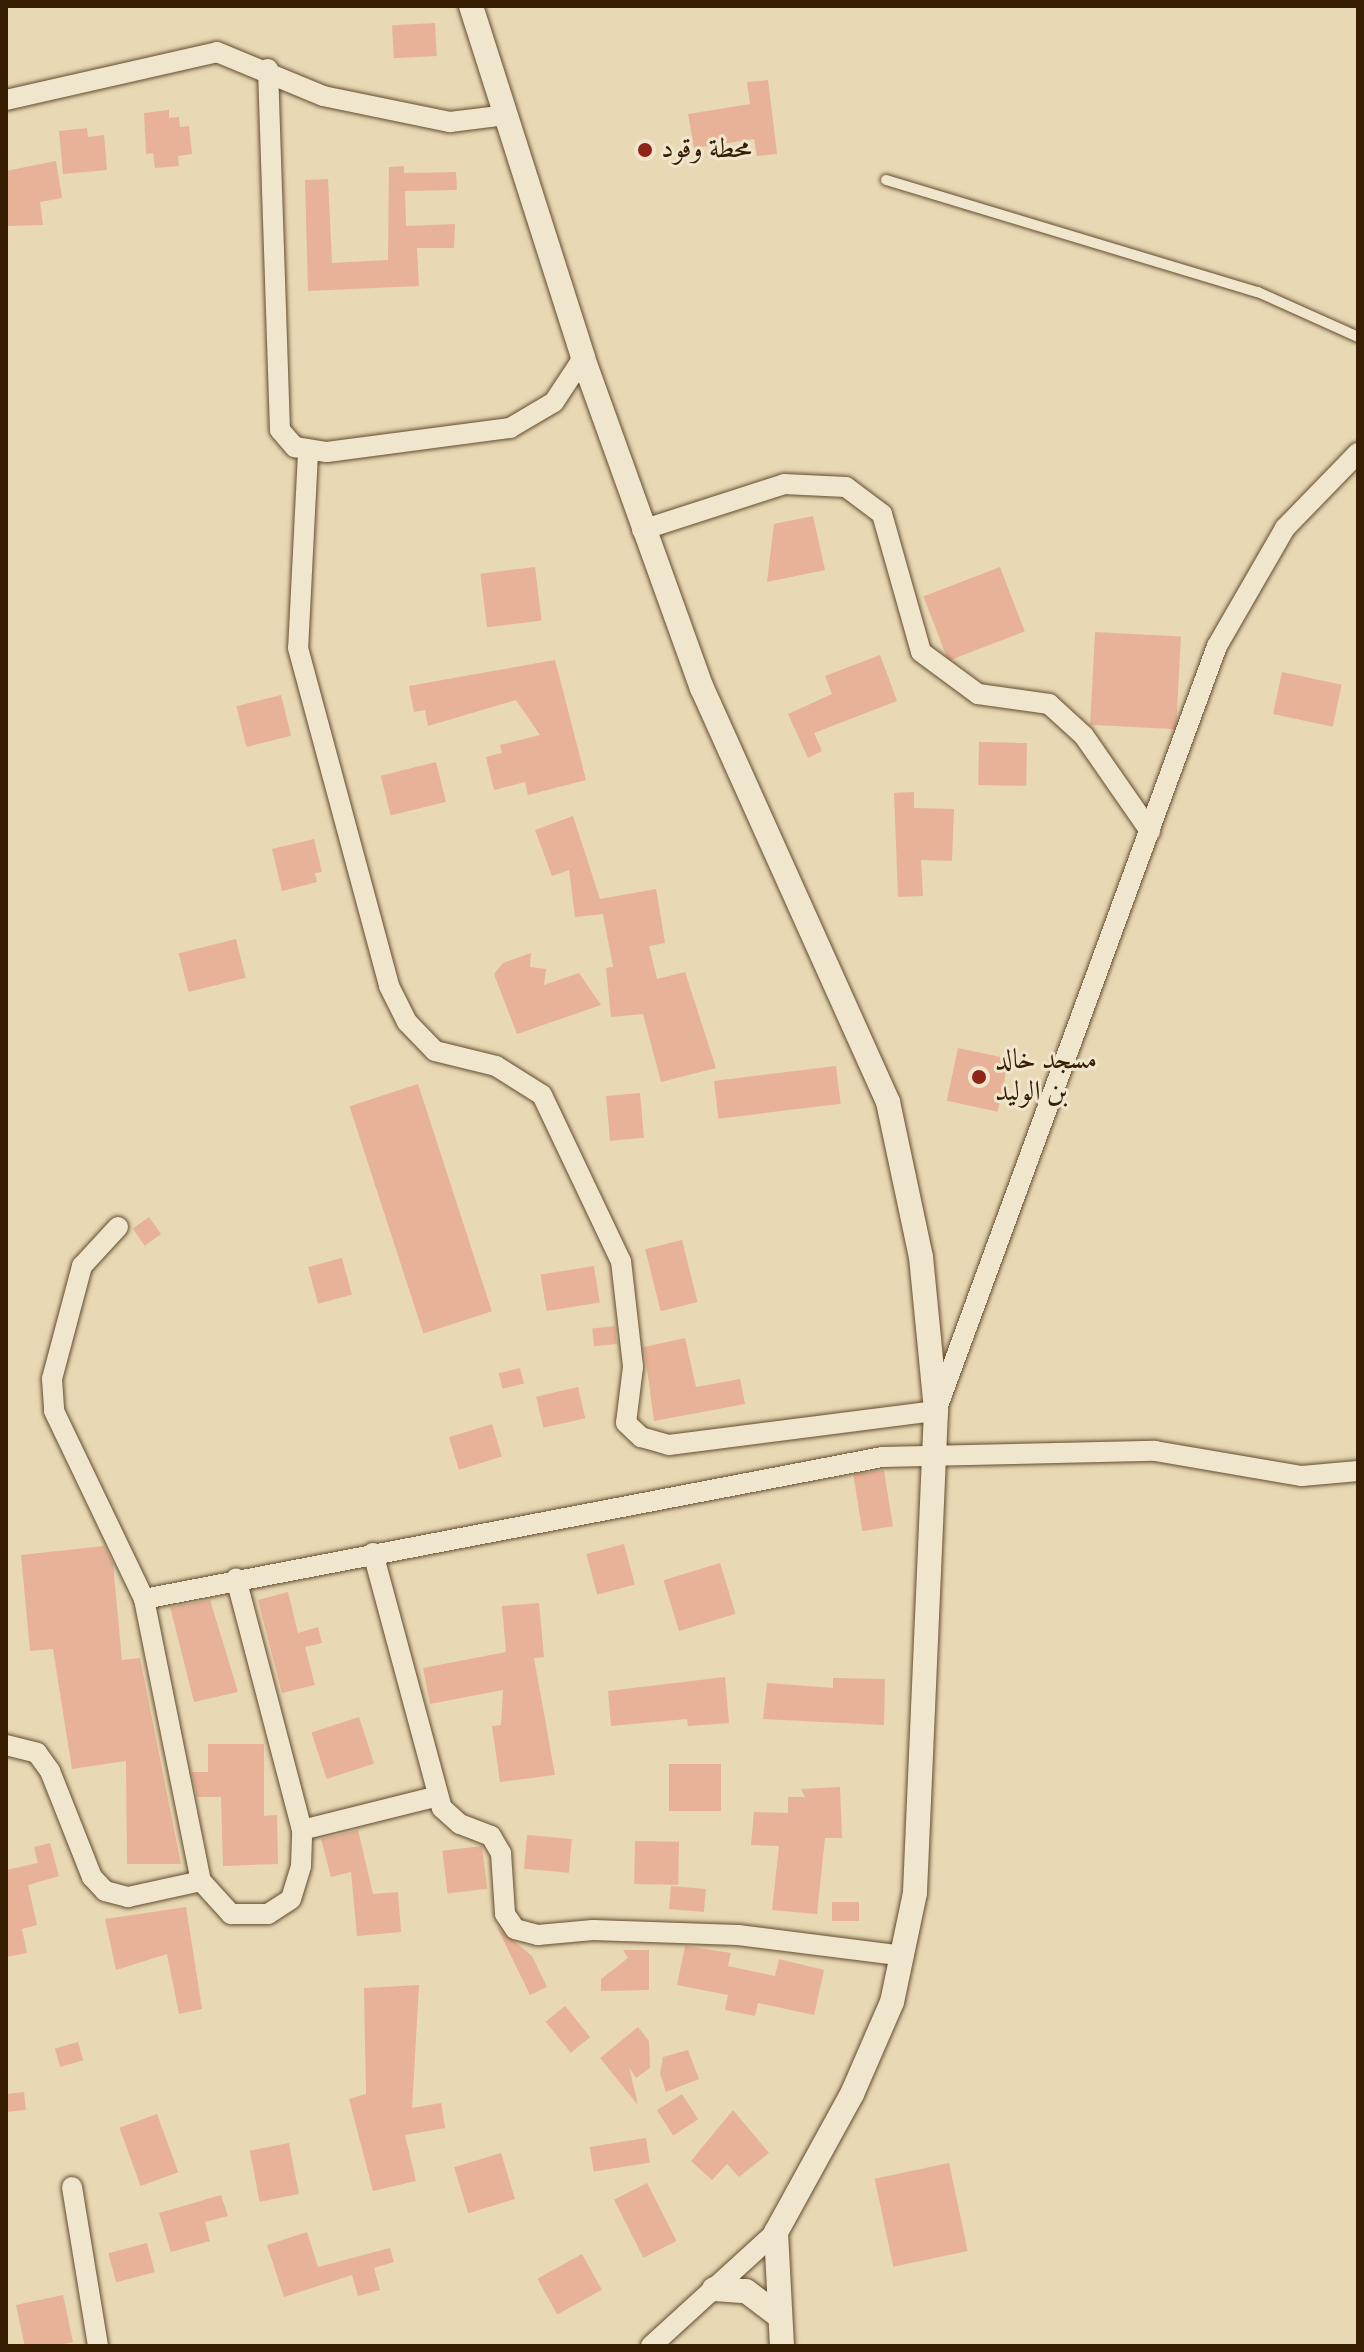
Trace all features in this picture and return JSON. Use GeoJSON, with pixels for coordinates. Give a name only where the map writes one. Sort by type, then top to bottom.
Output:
{"type":"FeatureCollection","features":[{"type":"Feature","properties":{"kind":"street"},"geometry":{"type":"LineString","coordinates":[[471,6],[583,358],[642,530],[702,688],[888,1102],[921,1257],[936,1411],[915,1893],[892,2002],[852,2094],[776,2232],[651,2346]]}},
{"type":"Feature","properties":{"kind":"street"},"geometry":{"type":"LineString","coordinates":[[6,100],[217,52],[268,69],[323,96],[450,122],[506,115]]}},
{"type":"Feature","properties":{"kind":"street"},"geometry":{"type":"LineString","coordinates":[[268,69],[280,430],[308,453],[532,420],[554,402],[583,358]]}},
{"type":"Feature","properties":{"kind":"street"},"geometry":{"type":"LineString","coordinates":[[308,453],[298,648],[389,986],[407,1022],[435,1051],[496,1066],[542,1095],[554,1117],[621,1261],[633,1367],[626,1423],[641,1437],[669,1445],[936,1411]]}},
{"type":"Feature","properties":{"kind":"street"},"geometry":{"type":"LineString","coordinates":[[936,1411],[1217,646],[1244,591],[1285,528],[1358,453]]}},
{"type":"Feature","properties":{"kind":"street"},"geometry":{"type":"LineString","coordinates":[[642,530],[784,484],[846,487],[882,514],[921,652],[978,694],[1049,704],[1084,736],[1150,831]]}},
{"type":"Feature","properties":{"kind":"street"},"geometry":{"type":"LineString","coordinates":[[118,1227],[82,1266],[52,1379],[54,1411],[144,1599],[201,1881],[231,1914],[268,1914],[291,1899],[301,1866],[302,1830],[236,1578]]}},
{"type":"Feature","properties":{"kind":"street"},"geometry":{"type":"LineString","coordinates":[[144,1599],[236,1578],[831,1463],[934,1452],[1155,1451],[1302,1476],[1358,1471]]}},
{"type":"Feature","properties":{"kind":"street"},"geometry":{"type":"LineString","coordinates":[[373,1553],[438,1796],[448,1815],[491,1836],[501,1853],[505,1914],[515,1929],[538,1935],[593,1930],[738,1935],[904,1956]]}},
{"type":"Feature","properties":{"kind":"street"},"geometry":{"type":"LineString","coordinates":[[6,1745],[37,1753],[50,1771],[92,1877],[105,1891],[128,1897],[201,1881]]}},
{"type":"Feature","properties":{"kind":"street"},"geometry":{"type":"LineString","coordinates":[[302,1830],[438,1796]]}},
{"type":"Feature","properties":{"kind":"street"},"geometry":{"type":"LineString","coordinates":[[72,2187],[98,2346]]}},
{"type":"Feature","properties":{"kind":"street"},"geometry":{"type":"LineString","coordinates":[[776,2232],[782,2346]]}},
{"type":"Feature","properties":{"kind":"street"},"geometry":{"type":"LineString","coordinates":[[714,2289],[746,2291],[778,2315]]}},
{"type":"Feature","properties":{"kind":"lane"},"geometry":{"type":"LineString","coordinates":[[886,180],[1258,292],[1358,337]]}},
{"type":"Feature","properties":{"kind":"building"},"geometry":{"type":"Polygon","coordinates":[[[435,23],[437,56],[394,58],[392,25],[435,23]]]}},
{"type":"Feature","properties":{"kind":"building"},"geometry":{"type":"Polygon","coordinates":[[[768,80],[777,154],[757,156],[754,139],[694,148],[688,114],[750,104],[747,82],[768,80]]]}},
{"type":"Feature","properties":{"kind":"building"},"geometry":{"type":"Polygon","coordinates":[[[169,110],[169,118],[179,117],[180,127],[189,126],[192,154],[178,156],[179,166],[155,168],[153,153],[146,154],[144,113],[169,110]]]}},
{"type":"Feature","properties":{"kind":"building"},"geometry":{"type":"Polygon","coordinates":[[[87,128],[88,137],[104,135],[107,170],[63,174],[59,131],[87,128]]]}},
{"type":"Feature","properties":{"kind":"building"},"geometry":{"type":"Polygon","coordinates":[[[56,161],[62,198],[40,202],[43,225],[6,226],[6,171],[56,161]]]}},
{"type":"Feature","properties":{"kind":"building"},"geometry":{"type":"Polygon","coordinates":[[[404,166],[404,173],[456,172],[457,190],[405,191],[406,226],[455,224],[454,248],[417,248],[419,286],[308,291],[305,180],[328,179],[332,263],[388,260],[389,167],[404,166]]]}},
{"type":"Feature","properties":{"kind":"building"},"geometry":{"type":"Polygon","coordinates":[[[813,516],[825,570],[767,582],[774,524],[813,516]]]}},
{"type":"Feature","properties":{"kind":"building"},"geometry":{"type":"Polygon","coordinates":[[[535,567],[542,621],[487,627],[480,574],[535,567]]]}},
{"type":"Feature","properties":{"kind":"building"},"geometry":{"type":"Polygon","coordinates":[[[1000,567],[1025,631],[948,661],[923,596],[1000,567]]]}},
{"type":"Feature","properties":{"kind":"building"},"geometry":{"type":"Polygon","coordinates":[[[1095,632],[1181,637],[1176,729],[1090,725],[1095,632]]]}},
{"type":"Feature","properties":{"kind":"building"},"geometry":{"type":"Polygon","coordinates":[[[880,655],[897,701],[814,733],[822,751],[808,758],[788,714],[832,694],[825,676],[880,655]]]}},
{"type":"Feature","properties":{"kind":"building"},"geometry":{"type":"Polygon","coordinates":[[[555,660],[586,780],[528,795],[525,782],[494,790],[486,757],[502,753],[500,745],[540,735],[516,700],[428,726],[425,710],[414,712],[409,686],[555,660]]]}},
{"type":"Feature","properties":{"kind":"building"},"geometry":{"type":"Polygon","coordinates":[[[1282,672],[1342,685],[1333,727],[1273,714],[1282,672]]]}},
{"type":"Feature","properties":{"kind":"building"},"geometry":{"type":"Polygon","coordinates":[[[281,695],[291,736],[247,747],[236,706],[281,695]]]}},
{"type":"Feature","properties":{"kind":"building"},"geometry":{"type":"Polygon","coordinates":[[[979,742],[1027,743],[1026,786],[978,785],[979,742]]]}},
{"type":"Feature","properties":{"kind":"building"},"geometry":{"type":"Polygon","coordinates":[[[436,762],[446,802],[391,816],[381,776],[436,762]]]}},
{"type":"Feature","properties":{"kind":"building"},"geometry":{"type":"Polygon","coordinates":[[[914,792],[914,808],[954,809],[952,861],[921,860],[923,896],[898,897],[894,793],[914,792]]]}},
{"type":"Feature","properties":{"kind":"building"},"geometry":{"type":"Polygon","coordinates":[[[573,816],[600,899],[656,889],[665,943],[649,946],[657,979],[685,972],[716,1068],[661,1082],[643,1014],[611,1017],[606,968],[613,967],[603,914],[575,917],[569,870],[552,876],[535,830],[573,816]]]}},
{"type":"Feature","properties":{"kind":"building"},"geometry":{"type":"Polygon","coordinates":[[[314,839],[322,872],[315,873],[317,882],[282,891],[272,849],[314,839]]]}},
{"type":"Feature","properties":{"kind":"building"},"geometry":{"type":"Polygon","coordinates":[[[236,939],[246,978],[188,992],[179,953],[236,939]]]}},
{"type":"Feature","properties":{"kind":"building"},"geometry":{"type":"Polygon","coordinates":[[[531,953],[530,967],[546,969],[544,985],[579,973],[601,1005],[517,1034],[494,974],[503,963],[531,953]]]}},
{"type":"Feature","properties":{"kind":"building"},"geometry":{"type":"Polygon","coordinates":[[[958,1048],[1009,1059],[998,1112],[947,1101],[958,1048]]]}},
{"type":"Feature","properties":{"kind":"building"},"geometry":{"type":"Polygon","coordinates":[[[836,1066],[841,1104],[719,1119],[714,1081],[836,1066]]]}},
{"type":"Feature","properties":{"kind":"building"},"geometry":{"type":"Polygon","coordinates":[[[418,1084],[492,1311],[423,1334],[350,1106],[418,1084]]]}},
{"type":"Feature","properties":{"kind":"building"},"geometry":{"type":"Polygon","coordinates":[[[640,1093],[644,1138],[610,1141],[606,1096],[640,1093]]]}},
{"type":"Feature","properties":{"kind":"building"},"geometry":{"type":"Polygon","coordinates":[[[149,1217],[161,1234],[145,1246],[133,1228],[149,1217]]]}},
{"type":"Feature","properties":{"kind":"building"},"geometry":{"type":"Polygon","coordinates":[[[682,1240],[697,1302],[661,1311],[645,1249],[682,1240]]]}},
{"type":"Feature","properties":{"kind":"building"},"geometry":{"type":"Polygon","coordinates":[[[342,1258],[352,1295],[318,1304],[308,1267],[342,1258]]]}},
{"type":"Feature","properties":{"kind":"building"},"geometry":{"type":"Polygon","coordinates":[[[594,1266],[600,1303],[546,1311],[541,1274],[594,1266]]]}},
{"type":"Feature","properties":{"kind":"building"},"geometry":{"type":"Polygon","coordinates":[[[615,1326],[617,1344],[594,1346],[592,1328],[615,1326]]]}},
{"type":"Feature","properties":{"kind":"building"},"geometry":{"type":"Polygon","coordinates":[[[685,1338],[696,1387],[740,1379],[745,1404],[654,1421],[644,1347],[685,1338]]]}},
{"type":"Feature","properties":{"kind":"building"},"geometry":{"type":"Polygon","coordinates":[[[520,1368],[524,1384],[503,1389],[499,1373],[520,1368]]]}},
{"type":"Feature","properties":{"kind":"building"},"geometry":{"type":"Polygon","coordinates":[[[578,1387],[585,1418],[543,1428],[536,1397],[578,1387]]]}},
{"type":"Feature","properties":{"kind":"building"},"geometry":{"type":"Polygon","coordinates":[[[492,1424],[502,1457],[459,1470],[449,1437],[492,1424]]]}},
{"type":"Feature","properties":{"kind":"building"},"geometry":{"type":"Polygon","coordinates":[[[884,1470],[893,1526],[862,1531],[853,1475],[884,1470]]]}},
{"type":"Feature","properties":{"kind":"building"},"geometry":{"type":"Polygon","coordinates":[[[624,1544],[635,1585],[597,1595],[586,1554],[624,1544]]]}},
{"type":"Feature","properties":{"kind":"building"},"geometry":{"type":"Polygon","coordinates":[[[104,1546],[113,1564],[122,1660],[140,1658],[181,1864],[127,1864],[126,1761],[72,1769],[53,1649],[30,1651],[21,1555],[104,1546]]]}},
{"type":"Feature","properties":{"kind":"building"},"geometry":{"type":"Polygon","coordinates":[[[720,1563],[735,1614],[679,1631],[664,1580],[720,1563]]]}},
{"type":"Feature","properties":{"kind":"building"},"geometry":{"type":"Polygon","coordinates":[[[288,1592],[298,1633],[318,1627],[322,1643],[305,1647],[315,1685],[282,1693],[258,1600],[288,1592]]]}},
{"type":"Feature","properties":{"kind":"building"},"geometry":{"type":"Polygon","coordinates":[[[210,1600],[238,1692],[194,1702],[170,1607],[210,1600]]]}},
{"type":"Feature","properties":{"kind":"building"},"geometry":{"type":"Polygon","coordinates":[[[539,1603],[544,1657],[534,1658],[555,1775],[500,1782],[492,1726],[501,1725],[503,1690],[430,1704],[423,1668],[506,1652],[502,1606],[539,1603]]]}},
{"type":"Feature","properties":{"kind":"building"},"geometry":{"type":"Polygon","coordinates":[[[725,1677],[729,1723],[688,1726],[687,1719],[611,1726],[608,1691],[725,1677]]]}},
{"type":"Feature","properties":{"kind":"building"},"geometry":{"type":"Polygon","coordinates":[[[833,1678],[885,1679],[884,1725],[763,1719],[767,1683],[833,1688],[833,1678]]]}},
{"type":"Feature","properties":{"kind":"building"},"geometry":{"type":"Polygon","coordinates":[[[359,1717],[374,1764],[327,1779],[311,1732],[359,1717]]]}},
{"type":"Feature","properties":{"kind":"building"},"geometry":{"type":"Polygon","coordinates":[[[208,1744],[264,1744],[264,1816],[277,1815],[278,1864],[223,1866],[221,1797],[197,1797],[192,1772],[208,1772],[208,1744]]]}},
{"type":"Feature","properties":{"kind":"building"},"geometry":{"type":"Polygon","coordinates":[[[669,1764],[721,1764],[721,1811],[669,1811],[669,1764]]]}},
{"type":"Feature","properties":{"kind":"building"},"geometry":{"type":"Polygon","coordinates":[[[840,1787],[842,1838],[825,1838],[817,1914],[772,1910],[779,1846],[751,1845],[754,1812],[788,1813],[788,1797],[805,1797],[801,1789],[840,1787]]]}},
{"type":"Feature","properties":{"kind":"building"},"geometry":{"type":"Polygon","coordinates":[[[358,1830],[373,1894],[398,1892],[401,1932],[357,1936],[351,1872],[331,1877],[321,1839],[358,1830]]]}},
{"type":"Feature","properties":{"kind":"building"},"geometry":{"type":"Polygon","coordinates":[[[527,1835],[572,1839],[569,1873],[524,1869],[527,1835]]]}},
{"type":"Feature","properties":{"kind":"building"},"geometry":{"type":"Polygon","coordinates":[[[635,1841],[679,1842],[678,1885],[634,1884],[635,1841]]]}},
{"type":"Feature","properties":{"kind":"building"},"geometry":{"type":"Polygon","coordinates":[[[50,1843],[59,1876],[28,1885],[37,1925],[22,1929],[27,1953],[6,1957],[6,1870],[38,1863],[34,1847],[50,1843]]]}},
{"type":"Feature","properties":{"kind":"building"},"geometry":{"type":"Polygon","coordinates":[[[482,1846],[487,1889],[448,1894],[442,1851],[482,1846]]]}},
{"type":"Feature","properties":{"kind":"building"},"geometry":{"type":"Polygon","coordinates":[[[671,1886],[706,1889],[704,1912],[669,1909],[671,1886]]]}},
{"type":"Feature","properties":{"kind":"building"},"geometry":{"type":"Polygon","coordinates":[[[832,1902],[859,1902],[859,1921],[832,1921],[832,1902]]]}},
{"type":"Feature","properties":{"kind":"building"},"geometry":{"type":"Polygon","coordinates":[[[186,1907],[202,2009],[179,2014],[167,1954],[116,1970],[105,1919],[186,1907]]]}},
{"type":"Feature","properties":{"kind":"building"},"geometry":{"type":"Polygon","coordinates":[[[497,1927],[532,1956],[547,1987],[530,1995],[497,1927]]]}},
{"type":"Feature","properties":{"kind":"building"},"geometry":{"type":"Polygon","coordinates":[[[685,1946],[731,1953],[728,1966],[775,1976],[779,1959],[824,1970],[814,2015],[758,2003],[755,2016],[725,2010],[728,1995],[677,1985],[685,1946]]]}},
{"type":"Feature","properties":{"kind":"building"},"geometry":{"type":"Polygon","coordinates":[[[623,1950],[649,1950],[649,1990],[601,1991],[601,1979],[628,1958],[623,1950]]]}},
{"type":"Feature","properties":{"kind":"building"},"geometry":{"type":"Polygon","coordinates":[[[419,1985],[412,2108],[441,2103],[445,2128],[405,2135],[416,2181],[373,2191],[349,2099],[366,2094],[364,1988],[419,1985]]]}},
{"type":"Feature","properties":{"kind":"building"},"geometry":{"type":"Polygon","coordinates":[[[565,2006],[590,2037],[571,2053],[546,2022],[565,2006]]]}},
{"type":"Feature","properties":{"kind":"building"},"geometry":{"type":"Polygon","coordinates":[[[638,2027],[649,2041],[650,2068],[636,2078],[629,2067],[638,2105],[600,2058],[638,2027]]]}},
{"type":"Feature","properties":{"kind":"building"},"geometry":{"type":"Polygon","coordinates":[[[78,2042],[83,2060],[60,2067],[55,2049],[78,2042]]]}},
{"type":"Feature","properties":{"kind":"building"},"geometry":{"type":"Polygon","coordinates":[[[688,2050],[699,2079],[666,2092],[660,2074],[663,2057],[688,2050]]]}},
{"type":"Feature","properties":{"kind":"building"},"geometry":{"type":"Polygon","coordinates":[[[24,2092],[26,2110],[8,2112],[6,2094],[24,2092]]]}},
{"type":"Feature","properties":{"kind":"building"},"geometry":{"type":"Polygon","coordinates":[[[682,2094],[698,2119],[673,2135],[657,2110],[682,2094]]]}},
{"type":"Feature","properties":{"kind":"building"},"geometry":{"type":"Polygon","coordinates":[[[733,2110],[769,2153],[739,2177],[727,2164],[712,2180],[691,2161],[733,2110]]]}},
{"type":"Feature","properties":{"kind":"building"},"geometry":{"type":"Polygon","coordinates":[[[157,2114],[178,2172],[141,2186],[119,2128],[157,2114]]]}},
{"type":"Feature","properties":{"kind":"building"},"geometry":{"type":"Polygon","coordinates":[[[646,2138],[650,2163],[594,2172],[590,2147],[646,2138]]]}},
{"type":"Feature","properties":{"kind":"building"},"geometry":{"type":"Polygon","coordinates":[[[289,2143],[299,2194],[260,2202],[250,2151],[289,2143]]]}},
{"type":"Feature","properties":{"kind":"building"},"geometry":{"type":"Polygon","coordinates":[[[501,2153],[515,2199],[468,2213],[454,2167],[501,2153]]]}},
{"type":"Feature","properties":{"kind":"building"},"geometry":{"type":"Polygon","coordinates":[[[949,2163],[968,2251],[893,2267],[875,2179],[949,2163]]]}},
{"type":"Feature","properties":{"kind":"building"},"geometry":{"type":"Polygon","coordinates":[[[647,2183],[677,2241],[644,2258],[614,2200],[647,2183]]]}},
{"type":"Feature","properties":{"kind":"building"},"geometry":{"type":"Polygon","coordinates":[[[221,2195],[228,2216],[205,2222],[210,2241],[171,2252],[159,2213],[221,2195]]]}},
{"type":"Feature","properties":{"kind":"building"},"geometry":{"type":"Polygon","coordinates":[[[307,2232],[318,2267],[390,2248],[394,2262],[374,2268],[380,2290],[358,2296],[352,2275],[284,2297],[267,2245],[307,2232]]]}},
{"type":"Feature","properties":{"kind":"building"},"geometry":{"type":"Polygon","coordinates":[[[147,2243],[155,2272],[116,2282],[108,2253],[147,2243]]]}},
{"type":"Feature","properties":{"kind":"building"},"geometry":{"type":"Polygon","coordinates":[[[582,2254],[602,2290],[557,2315],[537,2279],[582,2254]]]}},
{"type":"Feature","properties":{"kind":"building"},"geometry":{"type":"Polygon","coordinates":[[[63,2295],[73,2342],[54,2346],[25,2346],[16,2305],[63,2295]]]}},
{"type":"Feature","properties":{"kind":"place","name":"محطة وقود"},"geometry":{"type":"Point","coordinates":[645,150]}},
{"type":"Feature","properties":{"kind":"place","name":"مسجد خالد بن الوليد"},"geometry":{"type":"Point","coordinates":[979,1077]}}]}
